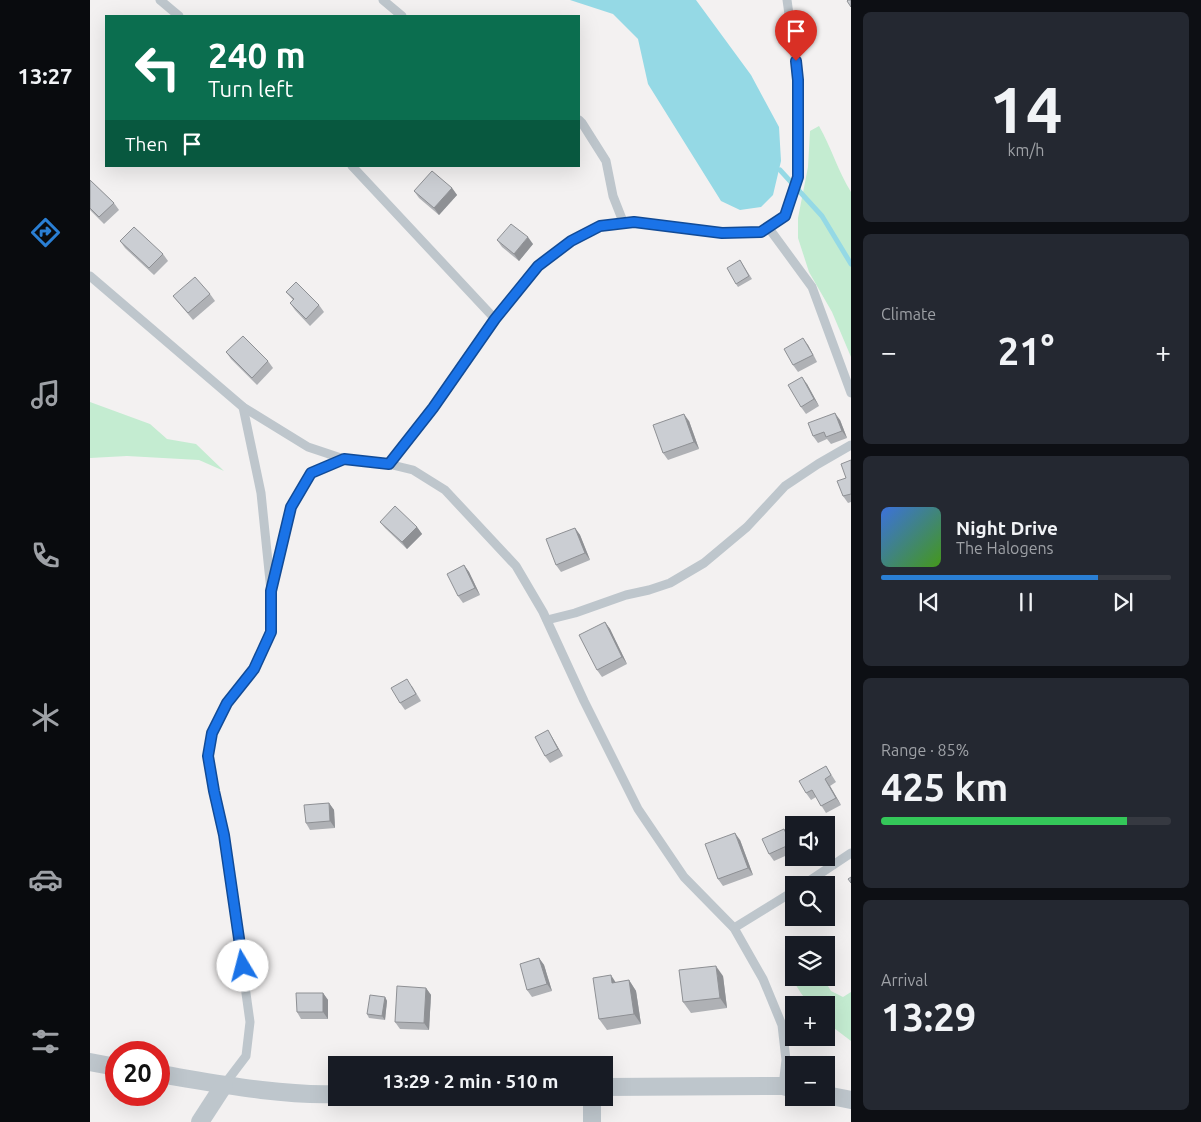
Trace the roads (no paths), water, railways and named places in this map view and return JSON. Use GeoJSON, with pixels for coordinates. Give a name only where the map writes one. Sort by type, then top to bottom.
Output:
{"type":"FeatureCollection","features":[{"type":"Feature","properties":{"kind":"street"},"geometry":{"type":"LineString","coordinates":[[90,1062],[105,1065]]}},
{"type":"Feature","properties":{"kind":"street"},"geometry":{"type":"LineString","coordinates":[[170,1076],[224,1085],[316,1095],[328,1094]]}},
{"type":"Feature","properties":{"kind":"street"},"geometry":{"type":"LineString","coordinates":[[200,1122],[224,1085]]}},
{"type":"Feature","properties":{"kind":"street"},"geometry":{"type":"LineString","coordinates":[[613,1087],[785,1088]]}},
{"type":"Feature","properties":{"kind":"street"},"geometry":{"type":"LineString","coordinates":[[835,1097],[851,1100]]}},
{"type":"Feature","properties":{"kind":"street"},"geometry":{"type":"LineString","coordinates":[[592,1106],[592,1122]]}},
{"type":"Feature","properties":{"kind":"lane"},"geometry":{"type":"LineString","coordinates":[[160,0],[178,15]]}},
{"type":"Feature","properties":{"kind":"lane"},"geometry":{"type":"LineString","coordinates":[[383,0],[401,15]]}},
{"type":"Feature","properties":{"kind":"lane"},"geometry":{"type":"LineString","coordinates":[[389,464],[433,408],[495,319],[538,266],[571,241],[600,226],[634,222],[722,233],[761,232],[785,216],[798,177],[798,80],[787,0]]}},
{"type":"Feature","properties":{"kind":"lane"},"geometry":{"type":"LineString","coordinates":[[580,121],[606,160],[613,196],[624,224]]}},
{"type":"Feature","properties":{"kind":"lane"},"geometry":{"type":"LineString","coordinates":[[353,167],[495,319]]}},
{"type":"Feature","properties":{"kind":"lane"},"geometry":{"type":"LineString","coordinates":[[768,228],[812,288],[851,393]]}},
{"type":"Feature","properties":{"kind":"lane"},"geometry":{"type":"LineString","coordinates":[[90,276],[243,407],[308,447],[344,459],[389,464],[413,470],[445,490],[516,566],[547,620],[584,701],[638,809],[684,877],[734,928],[763,979],[782,1025],[786,1056]]}},
{"type":"Feature","properties":{"kind":"lane"},"geometry":{"type":"LineString","coordinates":[[224,1085],[246,1056],[250,1022],[224,835],[208,756],[212,733],[227,703],[254,669],[271,632],[271,591],[261,494],[243,407]]}},
{"type":"Feature","properties":{"kind":"lane"},"geometry":{"type":"LineString","coordinates":[[547,620],[670,583],[704,563],[747,527],[785,486],[851,445]]}},
{"type":"Feature","properties":{"kind":"lane"},"geometry":{"type":"LineString","coordinates":[[271,591],[291,507],[311,473],[344,459]]}},
{"type":"Feature","properties":{"kind":"lane"},"geometry":{"type":"LineString","coordinates":[[816,876],[851,853]]}},
{"type":"Feature","properties":{"kind":"lane"},"geometry":{"type":"LineString","coordinates":[[734,928],[785,897]]}},
{"type":"Feature","properties":{"kind":"water"},"geometry":{"type":"Polygon","coordinates":[[[570,0],[696,0],[751,75],[779,127],[781,161],[773,195],[761,207],[740,210],[721,201],[648,84],[638,39],[613,14],[570,0]]]}},
{"type":"Feature","properties":{"kind":"waterway"},"geometry":{"type":"LineString","coordinates":[[780,170],[822,216],[851,264]]}}]}
